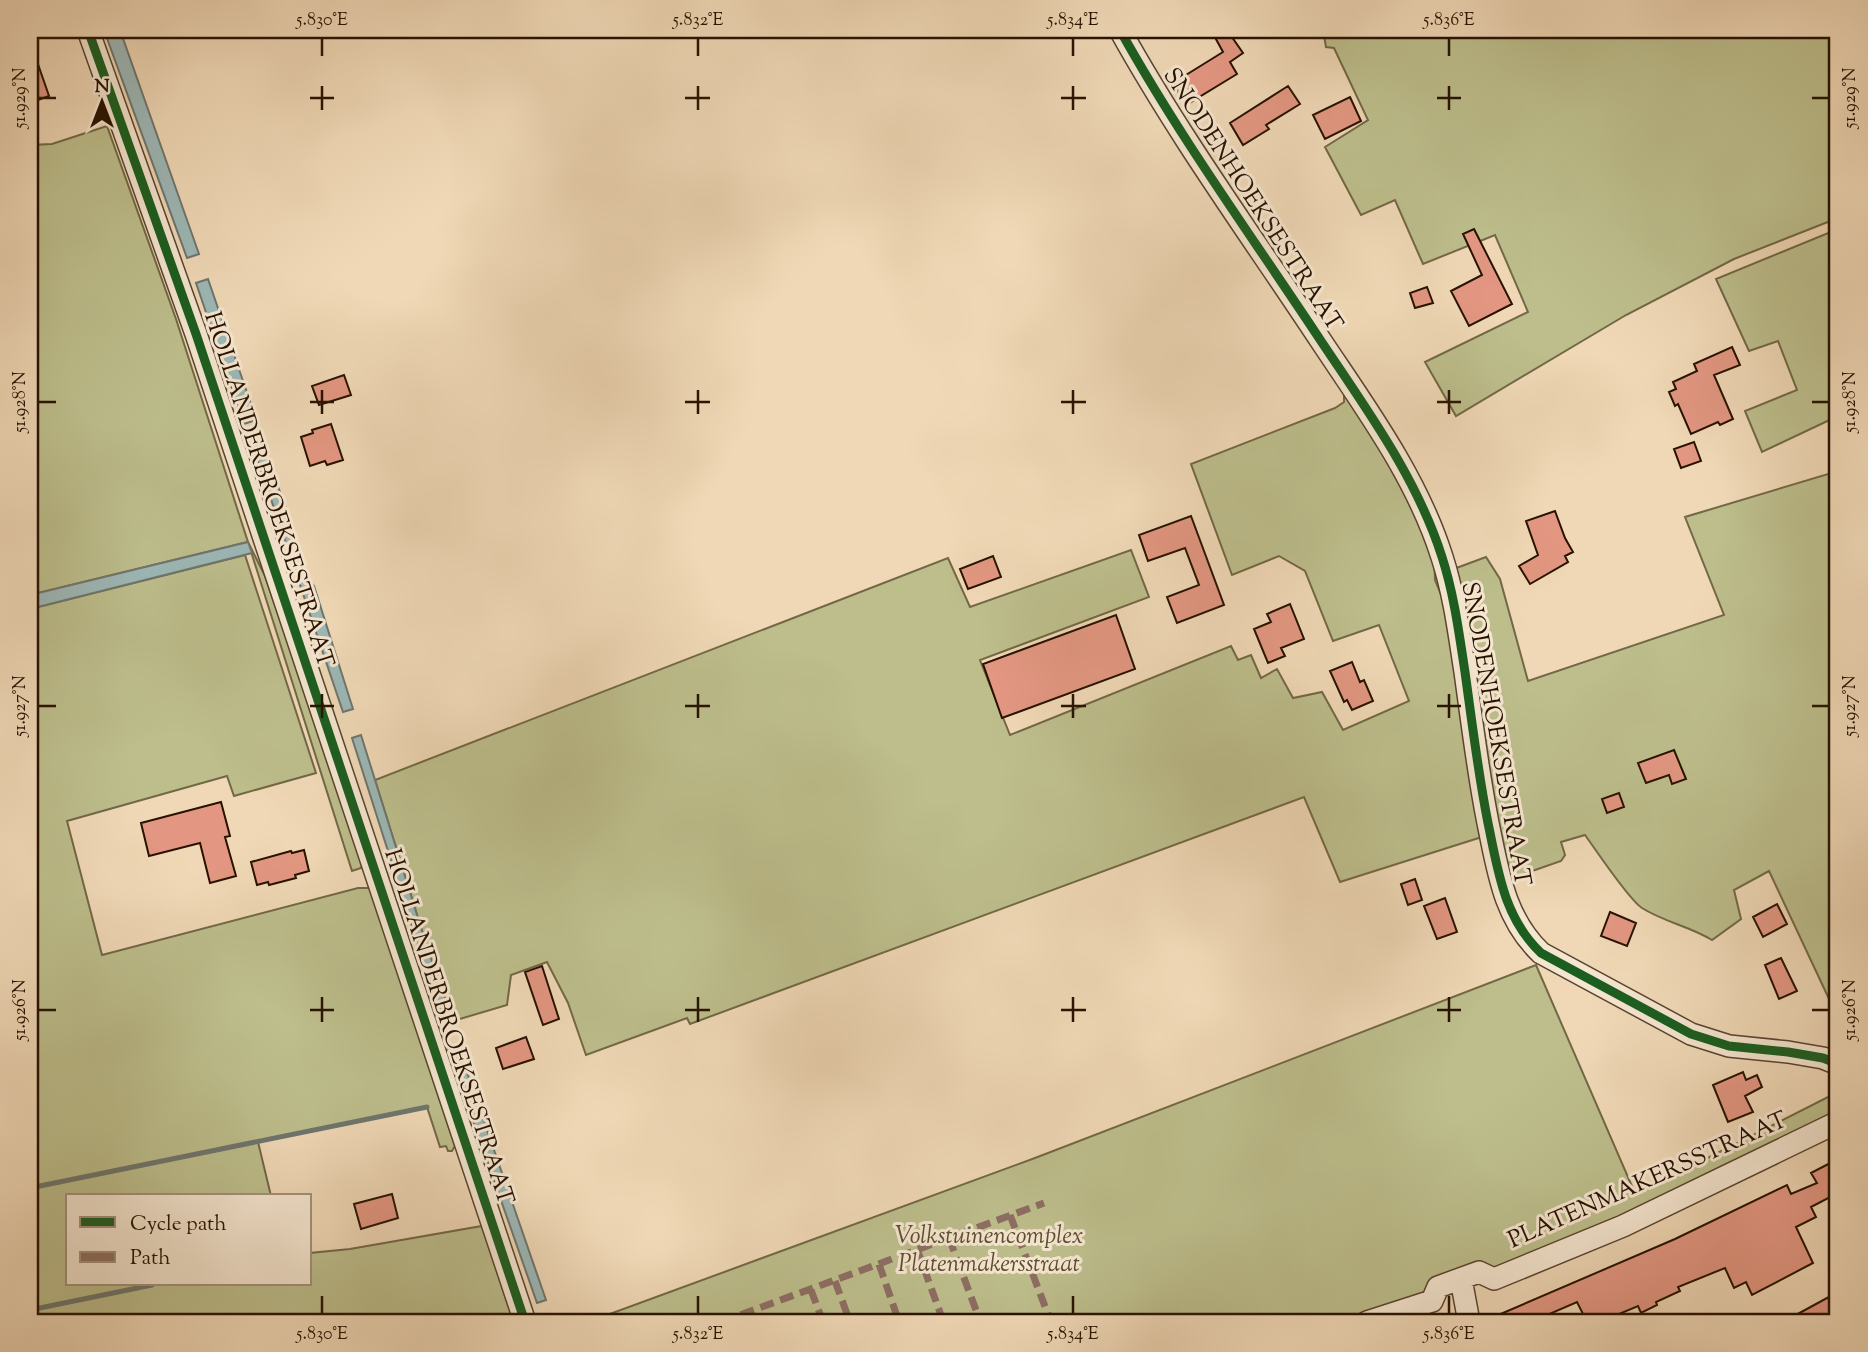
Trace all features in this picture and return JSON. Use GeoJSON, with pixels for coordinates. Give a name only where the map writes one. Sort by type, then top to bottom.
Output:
{"type":"FeatureCollection","features":[{"type":"Feature","properties":{"kind":"street","name":"HOLLANDERBROEKSESTRAAT"},"geometry":{"type":"LineString","coordinates":[[88,30],[196,334],[526,1322]]}},
{"type":"Feature","properties":{"kind":"street","name":"SNODENHOEKSESTRAAT"},"geometry":{"type":"LineString","coordinates":[[1120,30],[1155,92],[1367,410],[1428,515],[1444,561],[1457,614],[1480,780],[1501,888],[1511,913],[1528,940],[1541,953],[1691,1034],[1729,1046],[1788,1052],[1823,1058],[1838,1064]]}},
{"type":"Feature","properties":{"kind":"street","name":"PLATENMAKERSSTRAAT"},"geometry":{"type":"LineString","coordinates":[[1461,1279],[1479,1272],[1494,1279],[1623,1226],[1838,1122]]}},
{"type":"Feature","properties":{"kind":"street"},"geometry":{"type":"LineString","coordinates":[[1367,1322],[1432,1301],[1438,1287],[1461,1279],[1469,1322]]}},
{"type":"Feature","properties":{"kind":"green space"},"geometry":{"type":"Polygon","coordinates":[[[1323,30],[1838,30],[1838,218],[1734,259],[1626,315],[1456,416],[1425,362],[1528,312],[1495,235],[1423,264],[1395,200],[1361,215],[1325,147],[1368,120],[1334,48],[1326,47],[1323,30]]]}},
{"type":"Feature","properties":{"kind":"green space"},"geometry":{"type":"Polygon","coordinates":[[[107,126],[176,319],[248,542],[30,595],[30,145],[52,144],[107,126]]]}},
{"type":"Feature","properties":{"kind":"green space"},"geometry":{"type":"Polygon","coordinates":[[[1838,229],[1838,416],[1762,452],[1745,411],[1797,390],[1778,341],[1749,351],[1716,279],[1838,229]]]}},
{"type":"Feature","properties":{"kind":"green space"},"geometry":{"type":"Polygon","coordinates":[[[1344,395],[1366,420],[1402,480],[1434,552],[1435,580],[1451,618],[1485,836],[1340,882],[1304,797],[690,1024],[687,1018],[586,1055],[568,1003],[547,962],[511,975],[507,1005],[453,1021],[375,780],[948,558],[970,607],[1131,550],[1149,597],[980,660],[1010,735],[1231,646],[1238,660],[1251,655],[1261,678],[1277,669],[1293,698],[1322,692],[1343,730],[1409,701],[1379,625],[1333,641],[1305,571],[1279,556],[1232,575],[1191,464],[1335,408],[1344,402],[1344,395]]]}},
{"type":"Feature","properties":{"kind":"green space"},"geometry":{"type":"Polygon","coordinates":[[[1838,471],[1838,1054],[1831,1048],[1837,1016],[1769,871],[1734,890],[1741,919],[1712,940],[1642,908],[1621,885],[1585,835],[1561,842],[1565,855],[1561,861],[1518,876],[1506,875],[1451,570],[1486,557],[1500,579],[1528,681],[1724,615],[1685,517],[1838,471]]]}},
{"type":"Feature","properties":{"kind":"green space"},"geometry":{"type":"Polygon","coordinates":[[[248,542],[265,576],[363,862],[361,868],[352,871],[248,542]]]}},
{"type":"Feature","properties":{"kind":"green space"},"geometry":{"type":"Polygon","coordinates":[[[245,555],[316,773],[234,796],[227,776],[67,821],[102,955],[358,888],[371,888],[455,1146],[452,1151],[448,1151],[446,1146],[440,1147],[427,1107],[258,1142],[271,1194],[66,1194],[66,1286],[312,1286],[312,1253],[350,1249],[482,1226],[514,1322],[30,1322],[30,609],[245,555]]]}},
{"type":"Feature","properties":{"kind":"green space","name":"Volkstuinencomplex Platenmakersstraat"},"geometry":{"type":"Polygon","coordinates":[[[1536,965],[1634,1191],[1692,1166],[1838,1092],[1838,1114],[1651,1204],[1492,1270],[1336,1322],[588,1322],[1035,1158],[1536,965]]]}},
{"type":"Feature","properties":{"kind":"water"},"geometry":{"type":"Polygon","coordinates":[[[104,30],[120,30],[199,254],[187,258],[104,30]]]}},
{"type":"Feature","properties":{"kind":"water"},"geometry":{"type":"Polygon","coordinates":[[[208,279],[254,413],[253,421],[244,424],[196,283],[208,279]]]}},
{"type":"Feature","properties":{"kind":"water"},"geometry":{"type":"Polygon","coordinates":[[[261,443],[284,502],[307,577],[314,586],[353,709],[343,712],[253,446],[261,443]]]}},
{"type":"Feature","properties":{"kind":"water"},"geometry":{"type":"Polygon","coordinates":[[[248,542],[252,553],[30,609],[30,595],[248,542]]]}},
{"type":"Feature","properties":{"kind":"water"},"geometry":{"type":"Polygon","coordinates":[[[361,735],[453,1021],[443,1024],[352,738],[361,735]]]}},
{"type":"Feature","properties":{"kind":"water"},"geometry":{"type":"Polygon","coordinates":[[[458,1046],[546,1300],[537,1303],[448,1049],[458,1046]]]}},
{"type":"Feature","properties":{"kind":"building"},"geometry":{"type":"Polygon","coordinates":[[[1211,30],[1227,30],[1243,53],[1230,62],[1237,74],[1186,105],[1173,83],[1223,52],[1211,30]]]}},
{"type":"Feature","properties":{"kind":"building"},"geometry":{"type":"Polygon","coordinates":[[[30,47],[49,96],[30,103],[30,47]]]}},
{"type":"Feature","properties":{"kind":"building"},"geometry":{"type":"Polygon","coordinates":[[[1288,86],[1300,104],[1266,125],[1269,129],[1243,145],[1230,123],[1288,86]]]}},
{"type":"Feature","properties":{"kind":"building"},"geometry":{"type":"Polygon","coordinates":[[[1350,97],[1361,121],[1325,139],[1313,115],[1350,97]]]}},
{"type":"Feature","properties":{"kind":"building"},"geometry":{"type":"Polygon","coordinates":[[[1474,229],[1512,304],[1469,326],[1451,291],[1482,275],[1463,234],[1474,229]]]}},
{"type":"Feature","properties":{"kind":"building"},"geometry":{"type":"Polygon","coordinates":[[[1427,287],[1433,303],[1415,308],[1410,293],[1427,287]]]}},
{"type":"Feature","properties":{"kind":"building"},"geometry":{"type":"Polygon","coordinates":[[[1732,347],[1740,365],[1714,375],[1733,419],[1720,425],[1718,422],[1691,434],[1678,404],[1675,406],[1669,392],[1676,389],[1673,382],[1697,371],[1694,364],[1732,347]]]}},
{"type":"Feature","properties":{"kind":"building"},"geometry":{"type":"Polygon","coordinates":[[[344,375],[351,395],[319,405],[312,386],[344,375]]]}},
{"type":"Feature","properties":{"kind":"building"},"geometry":{"type":"Polygon","coordinates":[[[331,424],[343,460],[327,465],[325,461],[310,466],[301,437],[331,424]]]}},
{"type":"Feature","properties":{"kind":"building"},"geometry":{"type":"Polygon","coordinates":[[[1694,442],[1701,461],[1681,468],[1674,449],[1694,442]]]}},
{"type":"Feature","properties":{"kind":"building"},"geometry":{"type":"Polygon","coordinates":[[[1555,511],[1573,552],[1565,556],[1568,562],[1530,584],[1519,566],[1538,555],[1526,521],[1555,511]]]}},
{"type":"Feature","properties":{"kind":"building"},"geometry":{"type":"Polygon","coordinates":[[[1191,516],[1224,605],[1177,623],[1167,597],[1199,585],[1185,548],[1148,561],[1139,535],[1191,516]]]}},
{"type":"Feature","properties":{"kind":"building"},"geometry":{"type":"Polygon","coordinates":[[[993,556],[1001,577],[968,589],[960,569],[993,556]]]}},
{"type":"Feature","properties":{"kind":"building"},"geometry":{"type":"Polygon","coordinates":[[[1290,604],[1304,639],[1281,648],[1285,656],[1268,663],[1254,629],[1271,622],[1267,614],[1290,604]]]}},
{"type":"Feature","properties":{"kind":"building"},"geometry":{"type":"Polygon","coordinates":[[[1116,615],[1135,669],[1002,718],[983,664],[1116,615]]]}},
{"type":"Feature","properties":{"kind":"building"},"geometry":{"type":"Polygon","coordinates":[[[1352,662],[1360,682],[1364,680],[1373,701],[1352,710],[1347,700],[1344,702],[1330,671],[1352,662]]]}},
{"type":"Feature","properties":{"kind":"building"},"geometry":{"type":"Polygon","coordinates":[[[1674,750],[1686,779],[1672,784],[1669,775],[1646,783],[1638,763],[1674,750]]]}},
{"type":"Feature","properties":{"kind":"building"},"geometry":{"type":"Polygon","coordinates":[[[1619,793],[1624,807],[1607,813],[1602,799],[1619,793]]]}},
{"type":"Feature","properties":{"kind":"building"},"geometry":{"type":"Polygon","coordinates":[[[221,802],[230,836],[225,837],[236,876],[210,883],[200,843],[149,856],[141,823],[221,802]]]}},
{"type":"Feature","properties":{"kind":"building"},"geometry":{"type":"Polygon","coordinates":[[[304,850],[309,871],[295,875],[296,878],[269,885],[268,882],[257,885],[251,862],[304,850]]]}},
{"type":"Feature","properties":{"kind":"building"},"geometry":{"type":"Polygon","coordinates":[[[1415,879],[1422,900],[1408,905],[1401,884],[1415,879]]]}},
{"type":"Feature","properties":{"kind":"building"},"geometry":{"type":"Polygon","coordinates":[[[1445,898],[1457,932],[1437,939],[1424,906],[1445,898]]]}},
{"type":"Feature","properties":{"kind":"building"},"geometry":{"type":"Polygon","coordinates":[[[1777,904],[1787,924],[1763,937],[1753,917],[1777,904]]]}},
{"type":"Feature","properties":{"kind":"building"},"geometry":{"type":"Polygon","coordinates":[[[1610,912],[1636,923],[1627,946],[1601,936],[1610,912]]]}},
{"type":"Feature","properties":{"kind":"building"},"geometry":{"type":"Polygon","coordinates":[[[1781,958],[1797,991],[1779,999],[1765,965],[1781,958]]]}},
{"type":"Feature","properties":{"kind":"building"},"geometry":{"type":"Polygon","coordinates":[[[542,966],[559,1019],[543,1025],[525,972],[542,966]]]}},
{"type":"Feature","properties":{"kind":"building"},"geometry":{"type":"Polygon","coordinates":[[[526,1037],[534,1059],[503,1069],[496,1048],[526,1037]]]}},
{"type":"Feature","properties":{"kind":"building"},"geometry":{"type":"Polygon","coordinates":[[[1743,1072],[1746,1080],[1757,1075],[1762,1087],[1745,1096],[1753,1112],[1728,1122],[1713,1085],[1743,1072]]]}},
{"type":"Feature","properties":{"kind":"building"},"geometry":{"type":"Polygon","coordinates":[[[1838,1159],[1838,1193],[1811,1207],[1816,1217],[1796,1227],[1813,1263],[1752,1295],[1746,1282],[1734,1288],[1725,1268],[1678,1287],[1680,1291],[1656,1302],[1657,1305],[1641,1313],[1638,1306],[1600,1322],[1587,1322],[1577,1302],[1547,1315],[1550,1322],[1482,1322],[1675,1239],[1787,1185],[1791,1194],[1817,1183],[1811,1173],[1838,1159]]]}},
{"type":"Feature","properties":{"kind":"building"},"geometry":{"type":"Polygon","coordinates":[[[392,1194],[398,1218],[361,1229],[354,1204],[392,1194]]]}},
{"type":"Feature","properties":{"kind":"building"},"geometry":{"type":"Polygon","coordinates":[[[1838,1292],[1838,1314],[1822,1322],[1783,1322],[1838,1292]]]}},
{"type":"Feature","properties":{"kind":"waterway"},"geometry":{"type":"LineString","coordinates":[[30,1188],[427,1107]]}},
{"type":"Feature","properties":{"kind":"waterway"},"geometry":{"type":"LineString","coordinates":[[30,1310],[147,1286]]}},
{"type":"Feature","properties":{"kind":"marked path"},"geometry":{"type":"LineString","coordinates":[[721,1322],[1044,1203]]}},
{"type":"Feature","properties":{"kind":"marked path"},"geometry":{"type":"LineString","coordinates":[[1010,1215],[1051,1322]]}},
{"type":"Feature","properties":{"kind":"marked path"},"geometry":{"type":"LineString","coordinates":[[949,1238],[976,1310]]}},
{"type":"Feature","properties":{"kind":"marked path"},"geometry":{"type":"LineString","coordinates":[[917,1249],[942,1318]]}},
{"type":"Feature","properties":{"kind":"marked path"},"geometry":{"type":"LineString","coordinates":[[879,1264],[899,1322]]}},
{"type":"Feature","properties":{"kind":"marked path"},"geometry":{"type":"LineString","coordinates":[[835,1281],[850,1322]]}},
{"type":"Feature","properties":{"kind":"marked path"},"geometry":{"type":"LineString","coordinates":[[811,1290],[823,1322]]}},
{"type":"Feature","properties":{"kind":"cycle path"},"geometry":{"type":"LineString","coordinates":[[88,30],[196,334],[525,1322]]}},
{"type":"Feature","properties":{"kind":"cycle path"},"geometry":{"type":"LineString","coordinates":[[1120,30],[1192,149],[1373,419],[1405,472],[1432,528],[1453,599],[1481,785],[1499,876],[1519,925],[1541,953],[1691,1034],[1729,1046],[1788,1052],[1823,1058],[1838,1064]]}}]}
